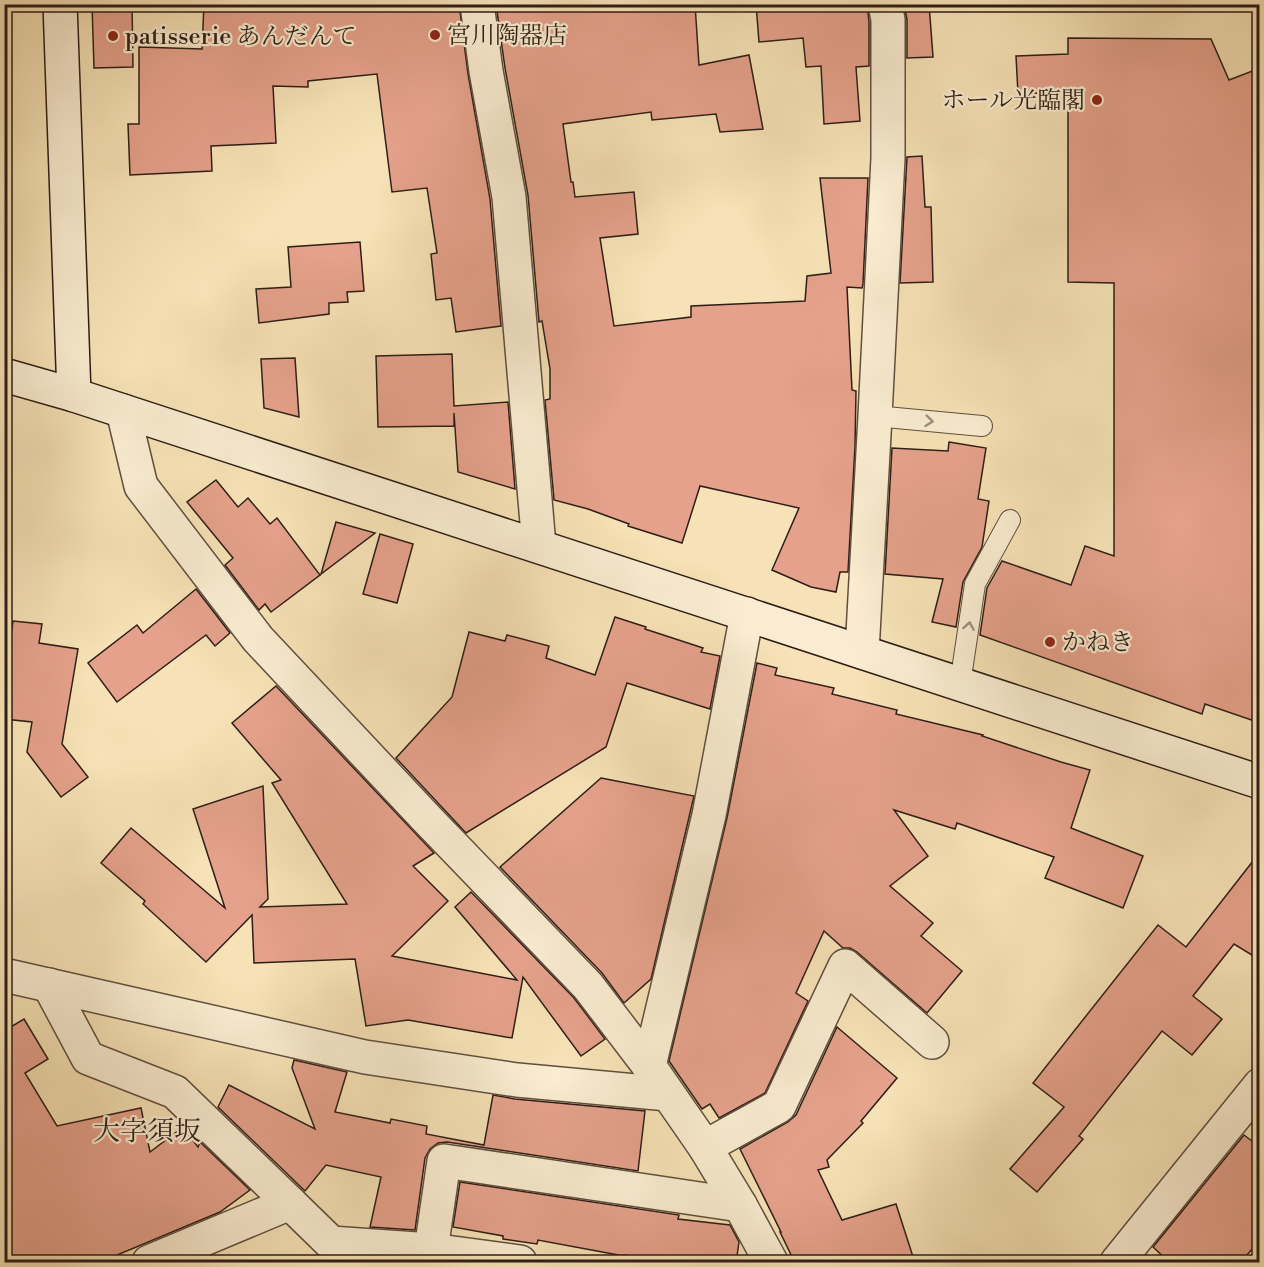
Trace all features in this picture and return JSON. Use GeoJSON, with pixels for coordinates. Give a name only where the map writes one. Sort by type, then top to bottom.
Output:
{"type":"FeatureCollection","features":[{"type":"Feature","properties":{"kind":"street"},"geometry":{"type":"LineString","coordinates":[[60,4],[74,395]]}},
{"type":"Feature","properties":{"kind":"street"},"geometry":{"type":"LineString","coordinates":[[477,4],[486,71],[509,197],[539,546]]}},
{"type":"Feature","properties":{"kind":"street"},"geometry":{"type":"LineString","coordinates":[[862,652],[888,158],[888,20],[885,4]]}},
{"type":"Feature","properties":{"kind":"street"},"geometry":{"type":"LineString","coordinates":[[4,375],[74,395],[1260,782]]}},
{"type":"Feature","properties":{"kind":"street"},"geometry":{"type":"LineString","coordinates":[[123,411],[141,486],[258,639],[426,819],[588,987],[649,1066],[705,1147],[771,1263]]}},
{"type":"Feature","properties":{"kind":"street"},"geometry":{"type":"LineString","coordinates":[[649,1066],[709,815],[747,614]]}},
{"type":"Feature","properties":{"kind":"street"},"geometry":{"type":"LineString","coordinates":[[705,1147],[779,1106],[845,966],[932,1042]]}},
{"type":"Feature","properties":{"kind":"street"},"geometry":{"type":"LineString","coordinates":[[4,975],[365,1057],[517,1080],[668,1094]]}},
{"type":"Feature","properties":{"kind":"street"},"geometry":{"type":"LineString","coordinates":[[49,985],[88,1058],[175,1092],[290,1203],[334,1253],[431,1250],[520,1263]]}},
{"type":"Feature","properties":{"kind":"street"},"geometry":{"type":"LineString","coordinates":[[1117,1263],[1260,1085]]}},
{"type":"Feature","properties":{"kind":"street"},"geometry":{"type":"LineString","coordinates":[[431,1250],[444,1161],[740,1205]]}},
{"type":"Feature","properties":{"kind":"street"},"geometry":{"type":"LineString","coordinates":[[149,1263],[290,1203]]}},
{"type":"Feature","properties":{"kind":"lane"},"geometry":{"type":"LineString","coordinates":[[875,416],[982,426]]}},
{"type":"Feature","properties":{"kind":"lane"},"geometry":{"type":"LineString","coordinates":[[960,684],[975,584],[1010,520]]}},
{"type":"Feature","properties":{"kind":"building","name":"patisserie あんだんて"},"geometry":{"type":"Polygon","coordinates":[[[92,4],[132,4],[133,67],[94,68],[92,4]]]}},
{"type":"Feature","properties":{"kind":"building"},"geometry":{"type":"Polygon","coordinates":[[[204,4],[459,4],[468,74],[490,199],[501,326],[456,332],[451,298],[436,300],[431,254],[437,253],[427,188],[392,192],[377,74],[308,81],[308,87],[273,86],[276,143],[211,146],[212,171],[130,175],[128,124],[139,124],[139,47],[202,49],[204,4]]]}},
{"type":"Feature","properties":{"kind":"building"},"geometry":{"type":"Polygon","coordinates":[[[496,4],[695,4],[699,65],[749,55],[763,129],[720,132],[716,114],[652,120],[651,112],[563,124],[575,197],[634,192],[638,234],[600,238],[614,326],[691,317],[691,306],[805,301],[807,276],[831,273],[820,178],[868,178],[863,284],[862,288],[847,287],[852,390],[856,391],[855,446],[848,572],[840,572],[836,592],[811,587],[772,570],[799,508],[700,486],[682,543],[628,526],[629,524],[588,509],[554,500],[545,400],[550,399],[550,369],[542,321],[539,322],[528,195],[496,4]]]}},
{"type":"Feature","properties":{"kind":"building"},"geometry":{"type":"Polygon","coordinates":[[[756,4],[867,4],[869,66],[856,67],[860,121],[824,124],[821,66],[806,67],[803,38],[759,42],[756,4]]]}},
{"type":"Feature","properties":{"kind":"building"},"geometry":{"type":"Polygon","coordinates":[[[904,4],[929,4],[933,57],[907,58],[907,20],[904,4]]]}},
{"type":"Feature","properties":{"kind":"building"},"geometry":{"type":"Polygon","coordinates":[[[1068,38],[1211,39],[1229,80],[1260,68],[1260,723],[1205,704],[1202,714],[980,635],[987,588],[1002,561],[1071,585],[1085,546],[1114,556],[1114,283],[1068,282],[1068,92],[1018,94],[1016,56],[1068,54],[1068,38]]]}},
{"type":"Feature","properties":{"kind":"building"},"geometry":{"type":"Polygon","coordinates":[[[922,156],[925,207],[931,207],[933,282],[900,283],[907,157],[922,156]]]}},
{"type":"Feature","properties":{"kind":"building"},"geometry":{"type":"Polygon","coordinates":[[[360,242],[364,291],[347,292],[348,302],[329,303],[329,314],[259,323],[256,289],[291,287],[288,247],[360,242]]]}},
{"type":"Feature","properties":{"kind":"building"},"geometry":{"type":"Polygon","coordinates":[[[452,354],[454,406],[508,402],[515,489],[458,472],[454,413],[454,426],[378,427],[376,356],[452,354]]]}},
{"type":"Feature","properties":{"kind":"building"},"geometry":{"type":"Polygon","coordinates":[[[295,358],[299,417],[264,408],[261,359],[295,358]]]}},
{"type":"Feature","properties":{"kind":"building"},"geometry":{"type":"Polygon","coordinates":[[[949,442],[986,448],[978,499],[989,501],[982,547],[963,582],[956,627],[932,622],[943,579],[885,574],[892,448],[948,451],[949,442]]]}},
{"type":"Feature","properties":{"kind":"building"},"geometry":{"type":"Polygon","coordinates":[[[216,480],[238,507],[248,498],[270,524],[277,518],[320,575],[271,612],[265,604],[259,610],[225,565],[233,558],[187,502],[216,480]]]}},
{"type":"Feature","properties":{"kind":"building"},"geometry":{"type":"Polygon","coordinates":[[[336,522],[375,533],[321,574],[336,522]]]}},
{"type":"Feature","properties":{"kind":"building"},"geometry":{"type":"Polygon","coordinates":[[[380,534],[413,544],[397,603],[363,594],[380,534]]]}},
{"type":"Feature","properties":{"kind":"building"},"geometry":{"type":"Polygon","coordinates":[[[196,589],[230,633],[215,646],[206,635],[117,702],[88,663],[137,625],[143,633],[196,589]]]}},
{"type":"Feature","properties":{"kind":"building"},"geometry":{"type":"Polygon","coordinates":[[[615,617],[703,648],[701,652],[720,656],[710,709],[627,683],[606,747],[466,833],[396,758],[452,697],[469,632],[505,641],[507,635],[549,646],[546,658],[595,675],[615,617]]]}},
{"type":"Feature","properties":{"kind":"building"},"geometry":{"type":"Polygon","coordinates":[[[13,621],[42,624],[39,643],[78,649],[62,744],[88,777],[61,797],[27,752],[32,722],[4,719],[4,689],[13,621]]]}},
{"type":"Feature","properties":{"kind":"building"},"geometry":{"type":"Polygon","coordinates":[[[757,663],[777,668],[775,675],[834,688],[832,694],[897,710],[896,714],[983,735],[1090,770],[1071,828],[1143,856],[1123,908],[1045,878],[1054,857],[957,823],[955,829],[894,810],[928,856],[890,886],[933,923],[921,936],[962,971],[927,1013],[857,952],[850,948],[843,948],[824,931],[796,993],[808,1001],[765,1093],[719,1118],[710,1104],[702,1109],[669,1061],[727,818],[757,663]]]}},
{"type":"Feature","properties":{"kind":"building"},"geometry":{"type":"Polygon","coordinates":[[[276,686],[434,853],[413,866],[448,901],[392,956],[517,980],[455,907],[471,892],[574,998],[605,1039],[581,1056],[523,977],[512,1038],[408,1020],[366,1026],[355,959],[254,963],[252,915],[206,962],[143,904],[145,901],[101,863],[131,828],[225,908],[193,809],[263,786],[268,899],[260,907],[347,904],[272,783],[281,780],[232,723],[276,686]]]}},
{"type":"Feature","properties":{"kind":"building"},"geometry":{"type":"Polygon","coordinates":[[[601,778],[694,796],[651,979],[624,1003],[602,973],[500,867],[601,778]]]}},
{"type":"Feature","properties":{"kind":"building"},"geometry":{"type":"Polygon","coordinates":[[[1260,852],[1260,960],[1234,944],[1193,996],[1222,1019],[1192,1055],[1162,1031],[1079,1136],[1083,1139],[1037,1192],[1010,1169],[1064,1107],[1033,1083],[1158,925],[1186,947],[1260,852]]]}},
{"type":"Feature","properties":{"kind":"building"},"geometry":{"type":"Polygon","coordinates":[[[24,1019],[48,1059],[25,1073],[57,1126],[141,1108],[150,1152],[183,1127],[198,1147],[200,1142],[250,1190],[220,1212],[98,1263],[4,1263],[4,1031],[24,1019]]]}},
{"type":"Feature","properties":{"kind":"building"},"geometry":{"type":"Polygon","coordinates":[[[837,1027],[897,1078],[861,1121],[863,1123],[827,1160],[829,1167],[818,1170],[842,1220],[896,1204],[915,1263],[795,1263],[740,1149],[788,1122],[796,1115],[837,1027]]]}},
{"type":"Feature","properties":{"kind":"building"},"geometry":{"type":"Polygon","coordinates":[[[294,1060],[347,1072],[335,1112],[390,1123],[391,1119],[427,1126],[426,1134],[484,1145],[493,1095],[645,1111],[638,1171],[447,1142],[438,1143],[430,1149],[425,1158],[415,1230],[370,1227],[381,1177],[326,1165],[305,1191],[218,1107],[229,1085],[315,1129],[292,1068],[294,1060]]]}},
{"type":"Feature","properties":{"kind":"building"},"geometry":{"type":"Polygon","coordinates":[[[1244,1135],[1260,1147],[1260,1240],[1240,1263],[1170,1263],[1153,1247],[1244,1135]]]}},
{"type":"Feature","properties":{"kind":"building"},"geometry":{"type":"Polygon","coordinates":[[[460,1182],[679,1215],[678,1219],[730,1225],[739,1242],[736,1263],[708,1263],[671,1258],[671,1263],[669,1263],[538,1240],[537,1244],[503,1239],[503,1236],[453,1227],[460,1182]]]}},
{"type":"Feature","properties":{"kind":"place","name":"宮川陶器店"},"geometry":{"type":"Point","coordinates":[435,35]}},
{"type":"Feature","properties":{"kind":"place","name":"patisserie あんだんて"},"geometry":{"type":"Point","coordinates":[113,36]}},
{"type":"Feature","properties":{"kind":"place","name":"ホール光臨閣"},"geometry":{"type":"Point","coordinates":[1097,100]}},
{"type":"Feature","properties":{"kind":"place","name":"かねき"},"geometry":{"type":"Point","coordinates":[1050,642]}},
{"type":"Feature","properties":{"kind":"district","name":"大字須坂"},"geometry":{"type":"Point","coordinates":[147,1131]}}]}
